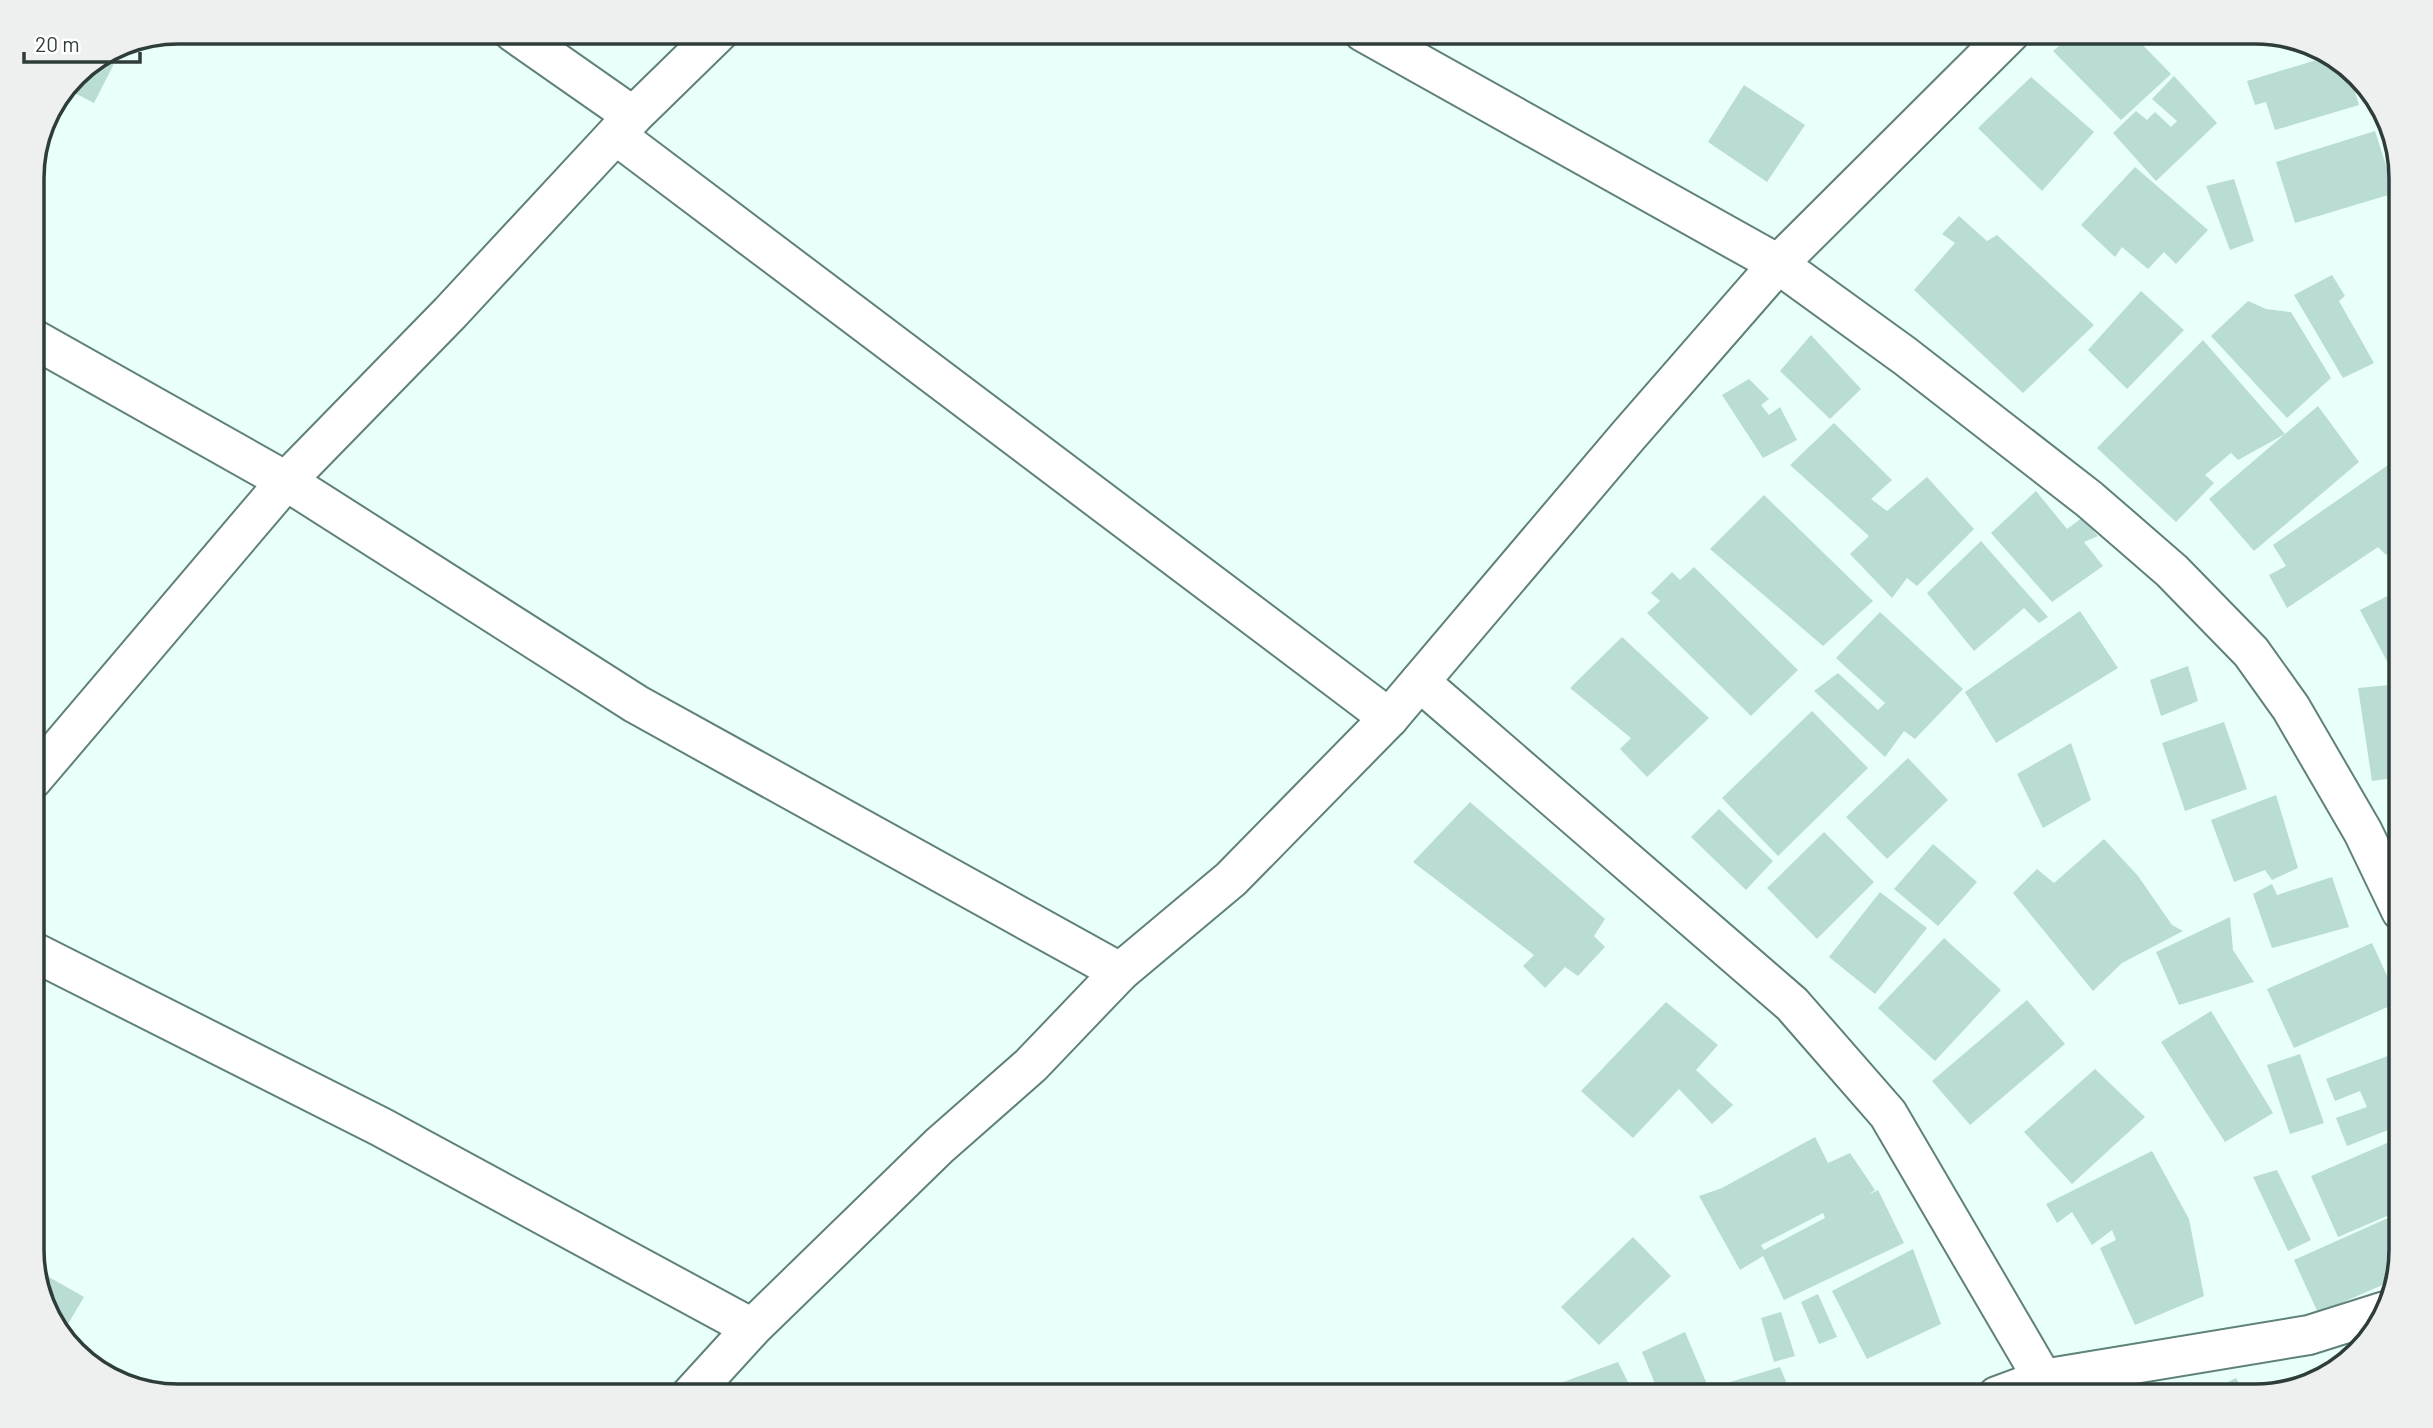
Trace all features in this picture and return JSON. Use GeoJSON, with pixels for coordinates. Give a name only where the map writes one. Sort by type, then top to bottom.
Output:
{"type":"FeatureCollection","features":[{"type":"Feature","properties":{"kind":"street"},"geometry":{"type":"LineString","coordinates":[[527,44],[625,126],[1389,718]]}},
{"type":"Feature","properties":{"kind":"street"},"geometry":{"type":"LineString","coordinates":[[44,766],[286,481],[625,126],[707,44]]}},
{"type":"Feature","properties":{"kind":"street"},"geometry":{"type":"LineString","coordinates":[[1392,44],[1778,264],[1905,356],[2089,499],[2211,608],[2251,652],[2291,708],[2363,832],[2389,886]]}},
{"type":"Feature","properties":{"kind":"street"},"geometry":{"type":"LineString","coordinates":[[701,1384],[752,1328],[939,1146],[1031,1065],[1120,972],[1231,879],[1389,718],[1778,264],[1999,44]]}},
{"type":"Feature","properties":{"kind":"street"},"geometry":{"type":"LineString","coordinates":[[44,345],[286,481],[636,704],[1120,972]]}},
{"type":"Feature","properties":{"kind":"street"},"geometry":{"type":"LineString","coordinates":[[1420,682],[1792,1004],[1888,1115],[2043,1379]]}},
{"type":"Feature","properties":{"kind":"street"},"geometry":{"type":"LineString","coordinates":[[44,957],[382,1127],[752,1328]]}},
{"type":"Feature","properties":{"kind":"street"},"geometry":{"type":"LineString","coordinates":[[2029,1384],[2043,1379],[2309,1335],[2372,1315]]}},
{"type":"Feature","properties":{"kind":"building"},"geometry":{"type":"Polygon","coordinates":[[[2061,44],[2142,44],[2171,74],[2121,120],[2053,51],[2061,44]]]}},
{"type":"Feature","properties":{"kind":"building"},"geometry":{"type":"Polygon","coordinates":[[[116,59],[94,103],[74,93],[89,77],[116,59]]]}},
{"type":"Feature","properties":{"kind":"building"},"geometry":{"type":"Polygon","coordinates":[[[2317,60],[2330,66],[2353,86],[2359,105],[2275,130],[2266,102],[2255,105],[2247,81],[2317,60]]]}},
{"type":"Feature","properties":{"kind":"building"},"geometry":{"type":"Polygon","coordinates":[[[2174,76],[2217,123],[2156,181],[2113,133],[2136,111],[2147,120],[2155,112],[2171,127],[2177,121],[2152,99],[2174,76]]]}},
{"type":"Feature","properties":{"kind":"building"},"geometry":{"type":"Polygon","coordinates":[[[2031,77],[2094,132],[2042,191],[1978,128],[2031,77]]]}},
{"type":"Feature","properties":{"kind":"building"},"geometry":{"type":"Polygon","coordinates":[[[1744,85],[1805,125],[1767,182],[1708,142],[1744,85]]]}},
{"type":"Feature","properties":{"kind":"building"},"geometry":{"type":"Polygon","coordinates":[[[2375,131],[2389,174],[2389,195],[2295,223],[2276,162],[2375,131]]]}},
{"type":"Feature","properties":{"kind":"building"},"geometry":{"type":"Polygon","coordinates":[[[2135,167],[2208,230],[2176,264],[2164,252],[2148,269],[2122,247],[2115,257],[2081,225],[2135,167]]]}},
{"type":"Feature","properties":{"kind":"building"},"geometry":{"type":"Polygon","coordinates":[[[2234,179],[2254,241],[2230,250],[2206,186],[2234,179]]]}},
{"type":"Feature","properties":{"kind":"building"},"geometry":{"type":"Polygon","coordinates":[[[1959,216],[1987,241],[1997,235],[2094,325],[2023,393],[1914,290],[1955,243],[1942,234],[1959,216]]]}},
{"type":"Feature","properties":{"kind":"building"},"geometry":{"type":"Polygon","coordinates":[[[2332,275],[2345,296],[2339,301],[2374,363],[2343,378],[2294,295],[2332,275]]]}},
{"type":"Feature","properties":{"kind":"building"},"geometry":{"type":"Polygon","coordinates":[[[2141,291],[2184,330],[2127,389],[2088,350],[2141,291]]]}},
{"type":"Feature","properties":{"kind":"building"},"geometry":{"type":"Polygon","coordinates":[[[2248,301],[2266,309],[2291,312],[2331,378],[2287,418],[2211,336],[2248,301]]]}},
{"type":"Feature","properties":{"kind":"building"},"geometry":{"type":"Polygon","coordinates":[[[1811,335],[1861,389],[1830,419],[1780,371],[1811,335]]]}},
{"type":"Feature","properties":{"kind":"building"},"geometry":{"type":"Polygon","coordinates":[[[2203,340],[2285,434],[2238,460],[2231,453],[2205,475],[2214,483],[2176,522],[2097,448],[2203,340]]]}},
{"type":"Feature","properties":{"kind":"building"},"geometry":{"type":"Polygon","coordinates":[[[1749,379],[1769,399],[1761,405],[1769,415],[1780,407],[1797,440],[1763,458],[1722,395],[1749,379]]]}},
{"type":"Feature","properties":{"kind":"building"},"geometry":{"type":"Polygon","coordinates":[[[2318,406],[2359,462],[2254,551],[2209,499],[2318,406]]]}},
{"type":"Feature","properties":{"kind":"building"},"geometry":{"type":"Polygon","coordinates":[[[1834,423],[1892,480],[1871,499],[1887,511],[1927,477],[1974,529],[1917,586],[1907,578],[1892,598],[1850,554],[1869,536],[1790,465],[1834,423]]]}},
{"type":"Feature","properties":{"kind":"building"},"geometry":{"type":"Polygon","coordinates":[[[2389,464],[2389,553],[2386,555],[2378,547],[2287,608],[2269,575],[2286,566],[2273,545],[2389,464]]]}},
{"type":"Feature","properties":{"kind":"building"},"geometry":{"type":"Polygon","coordinates":[[[2036,491],[2067,529],[2082,518],[2098,536],[2084,542],[2103,566],[2052,602],[1991,533],[2036,491]]]}},
{"type":"Feature","properties":{"kind":"building"},"geometry":{"type":"Polygon","coordinates":[[[1764,495],[1873,601],[1823,646],[1710,549],[1764,495]]]}},
{"type":"Feature","properties":{"kind":"building"},"geometry":{"type":"Polygon","coordinates":[[[1981,541],[2048,617],[2039,623],[2024,608],[1974,651],[1927,593],[1981,541]]]}},
{"type":"Feature","properties":{"kind":"building"},"geometry":{"type":"Polygon","coordinates":[[[1694,567],[1798,670],[1751,716],[1647,613],[1660,601],[1651,593],[1672,572],[1680,580],[1694,567]]]}},
{"type":"Feature","properties":{"kind":"building"},"geometry":{"type":"Polygon","coordinates":[[[2389,595],[2389,665],[2360,610],[2389,595]]]}},
{"type":"Feature","properties":{"kind":"building"},"geometry":{"type":"Polygon","coordinates":[[[2080,611],[2118,668],[1996,743],[1965,692],[2080,611]]]}},
{"type":"Feature","properties":{"kind":"building"},"geometry":{"type":"Polygon","coordinates":[[[1880,612],[1963,689],[1915,739],[1904,731],[1885,757],[1814,691],[1838,673],[1878,710],[1885,703],[1836,658],[1880,612]]]}},
{"type":"Feature","properties":{"kind":"building"},"geometry":{"type":"Polygon","coordinates":[[[1622,637],[1709,718],[1647,777],[1620,749],[1631,738],[1570,688],[1622,637]]]}},
{"type":"Feature","properties":{"kind":"building"},"geometry":{"type":"Polygon","coordinates":[[[2188,666],[2198,701],[2161,716],[2150,680],[2188,666]]]}},
{"type":"Feature","properties":{"kind":"building"},"geometry":{"type":"Polygon","coordinates":[[[2389,685],[2389,779],[2372,781],[2358,688],[2389,685]]]}},
{"type":"Feature","properties":{"kind":"building"},"geometry":{"type":"Polygon","coordinates":[[[1812,711],[1868,768],[1778,856],[1722,798],[1812,711]]]}},
{"type":"Feature","properties":{"kind":"building"},"geometry":{"type":"Polygon","coordinates":[[[2224,722],[2247,789],[2185,811],[2162,743],[2224,722]]]}},
{"type":"Feature","properties":{"kind":"building"},"geometry":{"type":"Polygon","coordinates":[[[2071,743],[2091,800],[2043,828],[2017,774],[2071,743]]]}},
{"type":"Feature","properties":{"kind":"building"},"geometry":{"type":"Polygon","coordinates":[[[1908,758],[1948,800],[1887,859],[1846,817],[1908,758]]]}},
{"type":"Feature","properties":{"kind":"building"},"geometry":{"type":"Polygon","coordinates":[[[2276,795],[2298,868],[2272,880],[2265,870],[2234,882],[2211,820],[2276,795]]]}},
{"type":"Feature","properties":{"kind":"building"},"geometry":{"type":"Polygon","coordinates":[[[1470,802],[1605,919],[1594,936],[1605,947],[1578,976],[1565,967],[1545,988],[1523,966],[1534,955],[1413,862],[1470,802]]]}},
{"type":"Feature","properties":{"kind":"building"},"geometry":{"type":"Polygon","coordinates":[[[1719,809],[1773,861],[1746,890],[1691,837],[1719,809]]]}},
{"type":"Feature","properties":{"kind":"building"},"geometry":{"type":"Polygon","coordinates":[[[1824,832],[1874,882],[1817,939],[1767,888],[1824,832]]]}},
{"type":"Feature","properties":{"kind":"building"},"geometry":{"type":"Polygon","coordinates":[[[2104,839],[2138,876],[2172,925],[2183,931],[2122,963],[2093,991],[2013,893],[2037,869],[2054,883],[2104,839]]]}},
{"type":"Feature","properties":{"kind":"building"},"geometry":{"type":"Polygon","coordinates":[[[1933,844],[1977,882],[1938,926],[1894,889],[1933,844]]]}},
{"type":"Feature","properties":{"kind":"building"},"geometry":{"type":"Polygon","coordinates":[[[2332,877],[2349,927],[2272,948],[2253,894],[2272,884],[2277,895],[2332,877]]]}},
{"type":"Feature","properties":{"kind":"building"},"geometry":{"type":"Polygon","coordinates":[[[1880,892],[1927,928],[1875,994],[1829,957],[1880,892]]]}},
{"type":"Feature","properties":{"kind":"building"},"geometry":{"type":"Polygon","coordinates":[[[2230,917],[2233,950],[2254,982],[2179,1005],[2156,952],[2230,917]]]}},
{"type":"Feature","properties":{"kind":"building"},"geometry":{"type":"Polygon","coordinates":[[[1944,938],[2001,990],[1935,1061],[1878,1008],[1944,938]]]}},
{"type":"Feature","properties":{"kind":"building"},"geometry":{"type":"Polygon","coordinates":[[[2372,943],[2389,980],[2389,1006],[2294,1048],[2267,989],[2372,943]]]}},
{"type":"Feature","properties":{"kind":"building"},"geometry":{"type":"Polygon","coordinates":[[[2027,1000],[2065,1044],[1970,1125],[1932,1081],[2027,1000]]]}},
{"type":"Feature","properties":{"kind":"building"},"geometry":{"type":"Polygon","coordinates":[[[1666,1002],[1718,1045],[1696,1070],[1733,1105],[1712,1124],[1679,1089],[1633,1138],[1581,1091],[1666,1002]]]}},
{"type":"Feature","properties":{"kind":"building"},"geometry":{"type":"Polygon","coordinates":[[[2211,1011],[2273,1113],[2225,1142],[2161,1042],[2211,1011]]]}},
{"type":"Feature","properties":{"kind":"building"},"geometry":{"type":"Polygon","coordinates":[[[2300,1054],[2324,1123],[2290,1134],[2267,1065],[2300,1054]]]}},
{"type":"Feature","properties":{"kind":"building"},"geometry":{"type":"Polygon","coordinates":[[[2389,1055],[2389,1130],[2347,1146],[2336,1118],[2367,1107],[2360,1091],[2335,1101],[2326,1079],[2389,1055]]]}},
{"type":"Feature","properties":{"kind":"building"},"geometry":{"type":"Polygon","coordinates":[[[2095,1069],[2145,1117],[2072,1184],[2024,1132],[2095,1069]]]}},
{"type":"Feature","properties":{"kind":"building"},"geometry":{"type":"Polygon","coordinates":[[[1815,1137],[1828,1163],[1850,1153],[1875,1190],[1868,1195],[1878,1190],[1904,1243],[1784,1300],[1763,1256],[1740,1270],[1699,1196],[1722,1188],[1815,1137]],[[1823,1213],[1761,1245],[1764,1250],[1825,1218],[1823,1213]]]}},
{"type":"Feature","properties":{"kind":"building"},"geometry":{"type":"Polygon","coordinates":[[[2389,1142],[2389,1215],[2338,1237],[2311,1176],[2389,1142]]]}},
{"type":"Feature","properties":{"kind":"building"},"geometry":{"type":"Polygon","coordinates":[[[2152,1151],[2189,1219],[2204,1296],[2135,1325],[2100,1248],[2116,1240],[2112,1230],[2092,1245],[2072,1212],[2057,1223],[2046,1204],[2152,1151]]]}},
{"type":"Feature","properties":{"kind":"building"},"geometry":{"type":"Polygon","coordinates":[[[2277,1170],[2311,1240],[2288,1251],[2253,1177],[2277,1170]]]}},
{"type":"Feature","properties":{"kind":"building"},"geometry":{"type":"Polygon","coordinates":[[[2388,1218],[2389,1220],[2385,1284],[2318,1313],[2294,1260],[2388,1218]]]}},
{"type":"Feature","properties":{"kind":"building"},"geometry":{"type":"Polygon","coordinates":[[[1633,1237],[1671,1276],[1599,1345],[1561,1307],[1633,1237]]]}},
{"type":"Feature","properties":{"kind":"building"},"geometry":{"type":"Polygon","coordinates":[[[1913,1249],[1941,1324],[1867,1359],[1832,1291],[1913,1249]]]}},
{"type":"Feature","properties":{"kind":"building"},"geometry":{"type":"Polygon","coordinates":[[[46,1275],[84,1297],[67,1326],[46,1275]]]}},
{"type":"Feature","properties":{"kind":"building"},"geometry":{"type":"Polygon","coordinates":[[[1818,1294],[1837,1337],[1819,1344],[1801,1302],[1818,1294]]]}},
{"type":"Feature","properties":{"kind":"building"},"geometry":{"type":"Polygon","coordinates":[[[1781,1312],[1795,1356],[1774,1362],[1761,1318],[1781,1312]]]}},
{"type":"Feature","properties":{"kind":"building"},"geometry":{"type":"Polygon","coordinates":[[[1685,1332],[1707,1384],[1655,1384],[1642,1352],[1685,1332]]]}},
{"type":"Feature","properties":{"kind":"building"},"geometry":{"type":"Polygon","coordinates":[[[1618,1362],[1629,1384],[1558,1384],[1618,1362]]]}},
{"type":"Feature","properties":{"kind":"building"},"geometry":{"type":"Polygon","coordinates":[[[1780,1367],[1787,1384],[1723,1384],[1780,1367]]]}},
{"type":"Feature","properties":{"kind":"building"},"geometry":{"type":"Polygon","coordinates":[[[2236,1378],[2239,1384],[2224,1384],[2236,1378]]]}}]}
